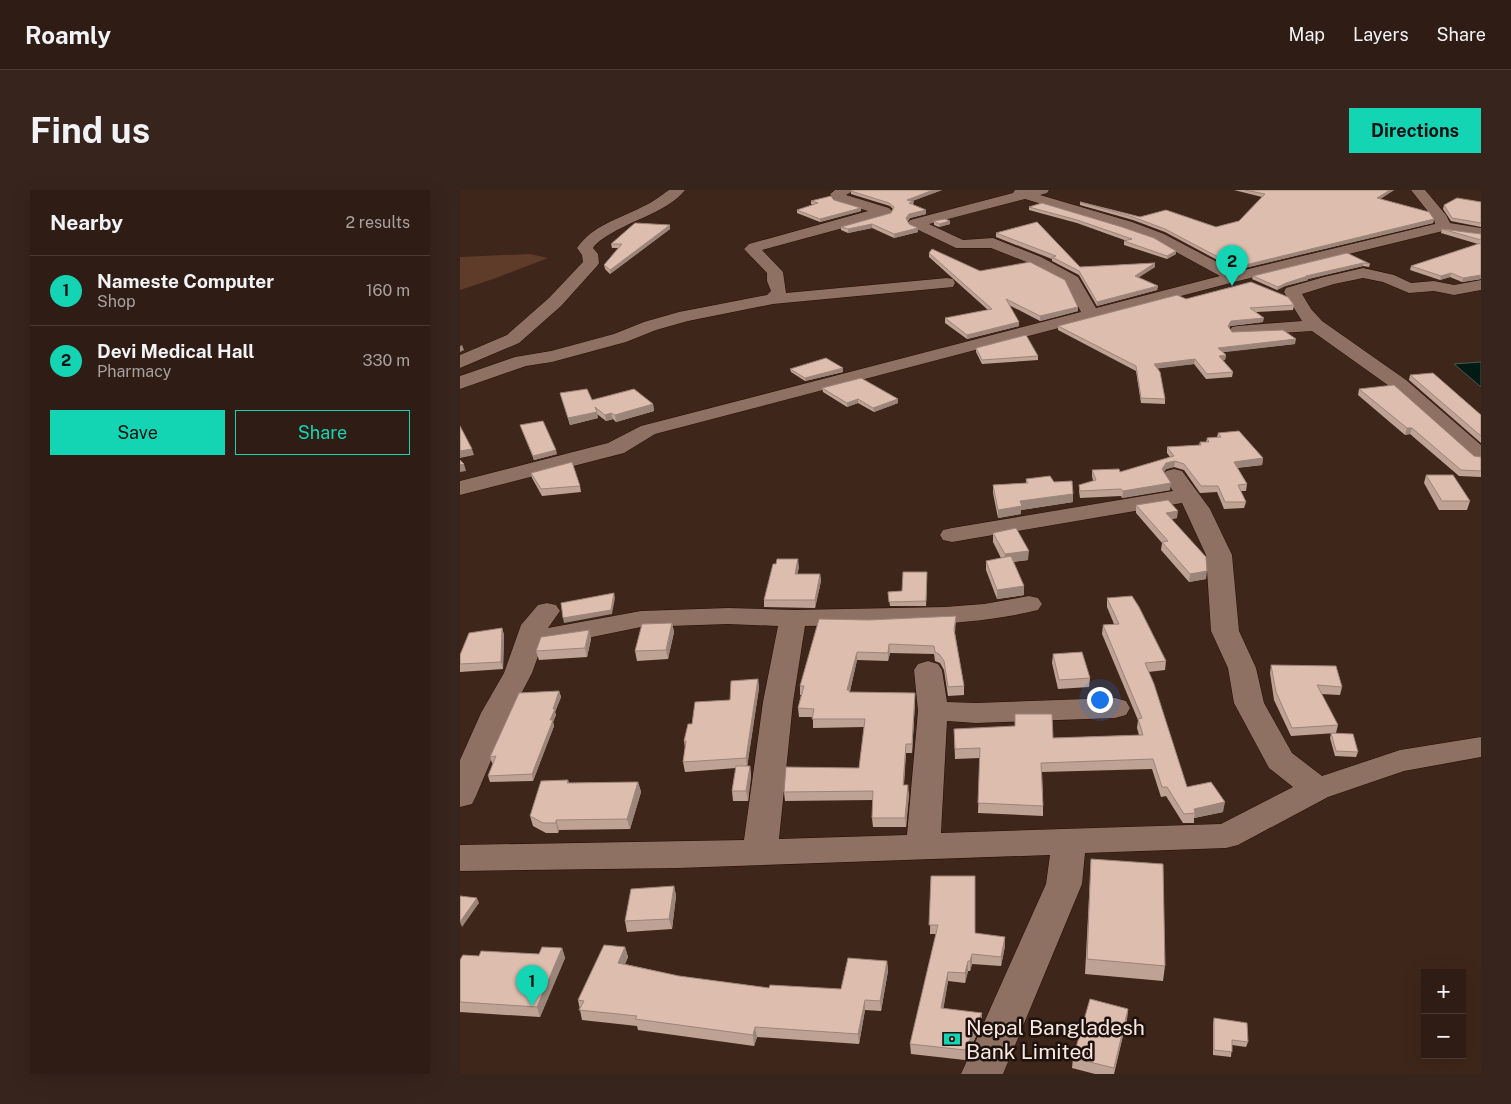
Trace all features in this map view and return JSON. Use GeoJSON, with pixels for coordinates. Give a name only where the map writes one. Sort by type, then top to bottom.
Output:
{"type":"FeatureCollection","features":[{"type":"Feature","properties":{"kind":"street"},"geometry":{"type":"LineString","coordinates":[[460,362],[513,339],[555,302],[591,263],[590,254],[585,248],[589,242],[619,222],[649,209],[678,190]]}},
{"type":"Feature","properties":{"kind":"street"},"geometry":{"type":"LineString","coordinates":[[848,190],[837,194],[840,198],[884,211],[961,244],[993,243],[1036,260],[1072,280],[1092,315]]}},
{"type":"Feature","properties":{"kind":"street"},"geometry":{"type":"LineString","coordinates":[[1006,190],[1036,192],[1159,237],[1198,256],[1234,277]]}},
{"type":"Feature","properties":{"kind":"street"},"geometry":{"type":"LineString","coordinates":[[1418,190],[1441,218],[1443,227]]}},
{"type":"Feature","properties":{"kind":"street"},"geometry":{"type":"LineString","coordinates":[[915,223],[1036,192]]}},
{"type":"Feature","properties":{"kind":"street"},"geometry":{"type":"LineString","coordinates":[[773,299],[779,291],[775,281],[775,272],[752,249],[754,247],[884,211]]}},
{"type":"Feature","properties":{"kind":"street"},"geometry":{"type":"LineString","coordinates":[[460,488],[616,448],[648,430],[1234,277],[1443,227],[1481,232]]}},
{"type":"Feature","properties":{"kind":"street"},"geometry":{"type":"LineString","coordinates":[[1481,286],[1454,290],[1434,286],[1409,288],[1388,278],[1364,273],[1292,292],[1304,312],[1316,325],[1399,384],[1481,456]]}},
{"type":"Feature","properties":{"kind":"street"},"geometry":{"type":"LineString","coordinates":[[460,383],[522,361],[552,356],[620,338],[650,326],[685,316],[773,299],[947,283]]}},
{"type":"Feature","properties":{"kind":"street"},"geometry":{"type":"LineString","coordinates":[[1238,331],[1316,325]]}},
{"type":"Feature","properties":{"kind":"street"},"geometry":{"type":"LineString","coordinates":[[952,535],[1181,485],[1198,509],[1219,555],[1225,631],[1242,668],[1249,703],[1280,760],[1317,789]]}},
{"type":"Feature","properties":{"kind":"street"},"geometry":{"type":"LineString","coordinates":[[530,638],[563,635],[641,619],[728,616],[795,618],[945,615],[984,612],[1029,604]]}},
{"type":"Feature","properties":{"kind":"street"},"geometry":{"type":"LineString","coordinates":[[460,796],[496,713],[518,673],[535,625],[547,611]]}},
{"type":"Feature","properties":{"kind":"street"},"geometry":{"type":"LineString","coordinates":[[760,852],[778,702],[789,630],[795,618]]}},
{"type":"Feature","properties":{"kind":"street"},"geometry":{"type":"LineString","coordinates":[[923,846],[933,711],[928,670]]}},
{"type":"Feature","properties":{"kind":"street"},"geometry":{"type":"LineString","coordinates":[[933,711],[976,713],[1115,708]]}},
{"type":"Feature","properties":{"kind":"street"},"geometry":{"type":"LineString","coordinates":[[460,858],[760,852],[1226,836],[1317,789],[1400,761],[1481,747]]}},
{"type":"Feature","properties":{"kind":"street"},"geometry":{"type":"LineString","coordinates":[[982,1074],[1064,884],[1069,840]]}},
{"type":"Feature","properties":{"kind":"shaded area"},"geometry":{"type":"Polygon","coordinates":[[[530,254],[548,258],[460,290],[460,257],[530,254]]]}},
{"type":"Feature","properties":{"kind":"water"},"geometry":{"type":"Polygon","coordinates":[[[1481,362],[1481,387],[1454,364],[1481,362]]]}},
{"type":"Feature","properties":{"kind":"building"},"geometry":{"type":"Polygon","coordinates":[[[852,190],[933,190],[907,200],[914,202],[909,203],[926,210],[909,214],[906,218],[909,224],[918,228],[894,234],[872,224],[848,229],[841,227],[891,213],[894,207],[889,203],[852,190]]]}},
{"type":"Feature","properties":{"kind":"building"},"geometry":{"type":"Polygon","coordinates":[[[1245,190],[1390,190],[1377,198],[1429,212],[1434,219],[1237,267],[1165,229],[1133,217],[1080,202],[1140,217],[1166,210],[1216,227],[1239,221],[1265,194],[1245,190]]]}},
{"type":"Feature","properties":{"kind":"building"},"geometry":{"type":"Polygon","coordinates":[[[831,196],[834,200],[861,208],[820,219],[797,210],[818,203],[811,201],[831,196]]]}},
{"type":"Feature","properties":{"kind":"building"},"geometry":{"type":"Polygon","coordinates":[[[1457,198],[1481,202],[1481,223],[1452,218],[1444,205],[1457,198]]]}},
{"type":"Feature","properties":{"kind":"building"},"geometry":{"type":"Polygon","coordinates":[[[1042,203],[1154,238],[1176,251],[1167,256],[1124,241],[1132,239],[1077,220],[1029,207],[1042,203]]]}},
{"type":"Feature","properties":{"kind":"building"},"geometry":{"type":"Polygon","coordinates":[[[945,219],[950,221],[939,224],[934,221],[945,219]]]}},
{"type":"Feature","properties":{"kind":"building"},"geometry":{"type":"Polygon","coordinates":[[[1037,222],[1080,267],[1155,263],[1135,276],[1158,286],[1097,302],[1079,271],[1052,257],[1056,256],[996,233],[1037,222]]]}},
{"type":"Feature","properties":{"kind":"building"},"geometry":{"type":"Polygon","coordinates":[[[635,223],[670,225],[610,270],[604,265],[622,244],[611,244],[635,223]]]}},
{"type":"Feature","properties":{"kind":"building"},"geometry":{"type":"Polygon","coordinates":[[[1442,229],[1481,234],[1481,240],[1442,229]]]}},
{"type":"Feature","properties":{"kind":"building"},"geometry":{"type":"Polygon","coordinates":[[[1481,243],[1481,275],[1463,278],[1451,273],[1441,276],[1411,266],[1481,243]]]}},
{"type":"Feature","properties":{"kind":"building"},"geometry":{"type":"Polygon","coordinates":[[[932,249],[980,271],[1030,262],[1065,280],[1078,307],[1040,316],[1006,299],[1019,322],[967,335],[945,318],[992,309],[929,253],[932,249]]]}},
{"type":"Feature","properties":{"kind":"building"},"geometry":{"type":"Polygon","coordinates":[[[1347,253],[1370,264],[1363,263],[1306,276],[1308,276],[1278,287],[1253,276],[1347,253]]]}},
{"type":"Feature","properties":{"kind":"building"},"geometry":{"type":"Polygon","coordinates":[[[1251,282],[1288,297],[1294,305],[1250,308],[1264,318],[1231,321],[1228,326],[1232,332],[1283,330],[1296,339],[1218,348],[1226,355],[1219,356],[1233,372],[1207,374],[1195,359],[1154,364],[1160,372],[1165,399],[1141,398],[1136,366],[1058,326],[1177,295],[1186,299],[1251,282]]]}},
{"type":"Feature","properties":{"kind":"building"},"geometry":{"type":"Polygon","coordinates":[[[1026,335],[1038,356],[982,360],[976,348],[1026,335]]]}},
{"type":"Feature","properties":{"kind":"building"},"geometry":{"type":"Polygon","coordinates":[[[826,358],[843,368],[805,378],[790,369],[826,358]]]}},
{"type":"Feature","properties":{"kind":"building"},"geometry":{"type":"Polygon","coordinates":[[[1433,373],[1481,415],[1481,436],[1410,375],[1433,373]]]}},
{"type":"Feature","properties":{"kind":"building"},"geometry":{"type":"Polygon","coordinates":[[[861,378],[898,399],[873,408],[858,399],[847,403],[822,388],[861,378]]]}},
{"type":"Feature","properties":{"kind":"building"},"geometry":{"type":"Polygon","coordinates":[[[1394,385],[1474,456],[1481,457],[1481,471],[1461,470],[1412,428],[1407,428],[1359,389],[1394,385]]]}},
{"type":"Feature","properties":{"kind":"building"},"geometry":{"type":"Polygon","coordinates":[[[587,389],[592,400],[634,389],[653,404],[615,415],[611,413],[605,415],[595,407],[597,412],[568,418],[560,393],[587,389]]]}},
{"type":"Feature","properties":{"kind":"building"},"geometry":{"type":"Polygon","coordinates":[[[543,421],[556,450],[533,456],[520,425],[543,421]]]}},
{"type":"Feature","properties":{"kind":"building"},"geometry":{"type":"Polygon","coordinates":[[[460,426],[472,449],[460,451],[460,426]]]}},
{"type":"Feature","properties":{"kind":"building"},"geometry":{"type":"Polygon","coordinates":[[[1239,431],[1263,458],[1234,462],[1247,484],[1238,485],[1246,502],[1225,502],[1218,486],[1201,486],[1184,464],[1175,461],[1166,463],[1162,469],[1171,483],[1123,491],[1121,489],[1080,491],[1079,485],[1096,480],[1092,470],[1119,469],[1120,472],[1174,456],[1167,447],[1201,445],[1200,442],[1209,442],[1207,438],[1221,437],[1218,433],[1239,431]]]}},
{"type":"Feature","properties":{"kind":"building"},"geometry":{"type":"Polygon","coordinates":[[[572,462],[580,486],[541,489],[531,473],[572,462]]]}},
{"type":"Feature","properties":{"kind":"building"},"geometry":{"type":"Polygon","coordinates":[[[1426,475],[1453,475],[1470,501],[1442,501],[1426,475]]]}},
{"type":"Feature","properties":{"kind":"building"},"geometry":{"type":"Polygon","coordinates":[[[1050,476],[1054,482],[1072,481],[1073,494],[1020,501],[1022,506],[998,510],[993,485],[1028,483],[1026,479],[1050,476]]]}},
{"type":"Feature","properties":{"kind":"building"},"geometry":{"type":"Polygon","coordinates":[[[1168,500],[1178,511],[1166,513],[1206,557],[1207,571],[1190,574],[1162,542],[1168,541],[1136,505],[1168,500]]]}},
{"type":"Feature","properties":{"kind":"building"},"geometry":{"type":"Polygon","coordinates":[[[1016,528],[1029,551],[1005,554],[993,533],[1016,528]]]}},
{"type":"Feature","properties":{"kind":"building"},"geometry":{"type":"Polygon","coordinates":[[[1011,556],[1024,586],[997,590],[986,561],[1011,556]]]}},
{"type":"Feature","properties":{"kind":"building"},"geometry":{"type":"Polygon","coordinates":[[[777,559],[798,559],[795,574],[820,574],[815,600],[764,600],[773,564],[776,564],[777,559]]]}},
{"type":"Feature","properties":{"kind":"building"},"geometry":{"type":"Polygon","coordinates":[[[903,572],[927,572],[926,601],[889,602],[888,592],[902,591],[903,572]]]}},
{"type":"Feature","properties":{"kind":"building"},"geometry":{"type":"Polygon","coordinates":[[[614,593],[611,610],[563,618],[561,603],[614,593]]]}},
{"type":"Feature","properties":{"kind":"building"},"geometry":{"type":"Polygon","coordinates":[[[1132,596],[1166,661],[1145,663],[1154,684],[1187,787],[1211,782],[1225,802],[1194,809],[1195,813],[1184,814],[1167,787],[1162,787],[1153,759],[1041,763],[1043,806],[978,803],[980,748],[955,749],[954,729],[1015,726],[1015,714],[1052,714],[1053,738],[1143,735],[1138,719],[1142,718],[1103,625],[1119,624],[1107,598],[1132,596]]]}},
{"type":"Feature","properties":{"kind":"building"},"geometry":{"type":"Polygon","coordinates":[[[956,616],[954,630],[964,686],[948,687],[944,661],[935,652],[934,646],[889,644],[888,653],[857,652],[847,690],[850,690],[849,692],[915,693],[912,744],[906,744],[903,785],[908,785],[905,818],[872,818],[873,791],[784,792],[786,767],[859,768],[865,719],[812,719],[814,709],[798,708],[804,686],[800,686],[819,619],[869,620],[956,616]]]}},
{"type":"Feature","properties":{"kind":"building"},"geometry":{"type":"Polygon","coordinates":[[[672,623],[666,650],[635,651],[642,624],[672,623]]]}},
{"type":"Feature","properties":{"kind":"building"},"geometry":{"type":"Polygon","coordinates":[[[502,628],[501,662],[460,664],[460,655],[469,633],[502,628]]]}},
{"type":"Feature","properties":{"kind":"building"},"geometry":{"type":"Polygon","coordinates":[[[589,630],[585,648],[536,651],[541,637],[589,630]]]}},
{"type":"Feature","properties":{"kind":"building"},"geometry":{"type":"Polygon","coordinates":[[[1082,652],[1090,678],[1059,680],[1053,654],[1082,652]]]}},
{"type":"Feature","properties":{"kind":"building"},"geometry":{"type":"Polygon","coordinates":[[[1271,665],[1336,666],[1342,687],[1317,685],[1338,725],[1292,728],[1276,692],[1271,665]]]}},
{"type":"Feature","properties":{"kind":"building"},"geometry":{"type":"Polygon","coordinates":[[[758,679],[746,758],[683,762],[686,741],[684,741],[688,724],[692,724],[695,702],[730,700],[731,681],[758,679]]]}},
{"type":"Feature","properties":{"kind":"building"},"geometry":{"type":"Polygon","coordinates":[[[559,691],[553,709],[555,709],[550,720],[553,720],[532,774],[488,776],[496,756],[490,757],[519,693],[559,691]]]}},
{"type":"Feature","properties":{"kind":"building"},"geometry":{"type":"Polygon","coordinates":[[[1331,733],[1353,734],[1358,752],[1336,751],[1331,733]]]}},
{"type":"Feature","properties":{"kind":"building"},"geometry":{"type":"Polygon","coordinates":[[[736,766],[750,766],[746,791],[732,791],[736,766]]]}},
{"type":"Feature","properties":{"kind":"building"},"geometry":{"type":"Polygon","coordinates":[[[568,780],[567,783],[638,782],[627,819],[556,820],[556,823],[543,823],[530,816],[541,781],[568,780]]]}},
{"type":"Feature","properties":{"kind":"building"},"geometry":{"type":"Polygon","coordinates":[[[1091,859],[1163,864],[1165,966],[1087,959],[1091,859]]]}},
{"type":"Feature","properties":{"kind":"building"},"geometry":{"type":"Polygon","coordinates":[[[931,876],[975,876],[975,933],[1005,937],[1001,957],[972,954],[965,973],[948,972],[941,1008],[982,1013],[965,1050],[910,1044],[938,925],[929,925],[931,876]]]}},
{"type":"Feature","properties":{"kind":"building"},"geometry":{"type":"Polygon","coordinates":[[[674,886],[669,919],[625,921],[631,889],[674,886]]]}},
{"type":"Feature","properties":{"kind":"building"},"geometry":{"type":"Polygon","coordinates":[[[460,896],[477,898],[460,922],[460,896]]]}},
{"type":"Feature","properties":{"kind":"building"},"geometry":{"type":"Polygon","coordinates":[[[604,945],[625,947],[618,963],[679,976],[769,988],[770,985],[841,989],[848,958],[887,961],[880,1001],[865,1000],[858,1034],[755,1027],[753,1035],[635,1019],[637,1016],[579,1010],[584,1001],[578,1000],[604,945]]]}},
{"type":"Feature","properties":{"kind":"building"},"geometry":{"type":"Polygon","coordinates":[[[542,947],[562,948],[537,1007],[460,1002],[460,960],[463,955],[479,956],[481,951],[539,954],[542,947]]]}},
{"type":"Feature","properties":{"kind":"building"},"geometry":{"type":"Polygon","coordinates":[[[1090,999],[1128,1009],[1114,1068],[1073,1058],[1090,999]]]}},
{"type":"Feature","properties":{"kind":"building"},"geometry":{"type":"Polygon","coordinates":[[[1214,1018],[1247,1023],[1248,1042],[1232,1040],[1232,1052],[1214,1050],[1214,1018]]]}},
{"type":"Feature","properties":{"kind":"place","name":"Devi Medical Hall"},"geometry":{"type":"Point","coordinates":[1232,286]}},
{"type":"Feature","properties":{"kind":"place","name":"Nameste Computer"},"geometry":{"type":"Point","coordinates":[532,1006]}},
{"type":"Feature","properties":{"kind":"place","name":"Nepal Bangladesh Bank Limited"},"geometry":{"type":"Point","coordinates":[952,1039]}}]}
